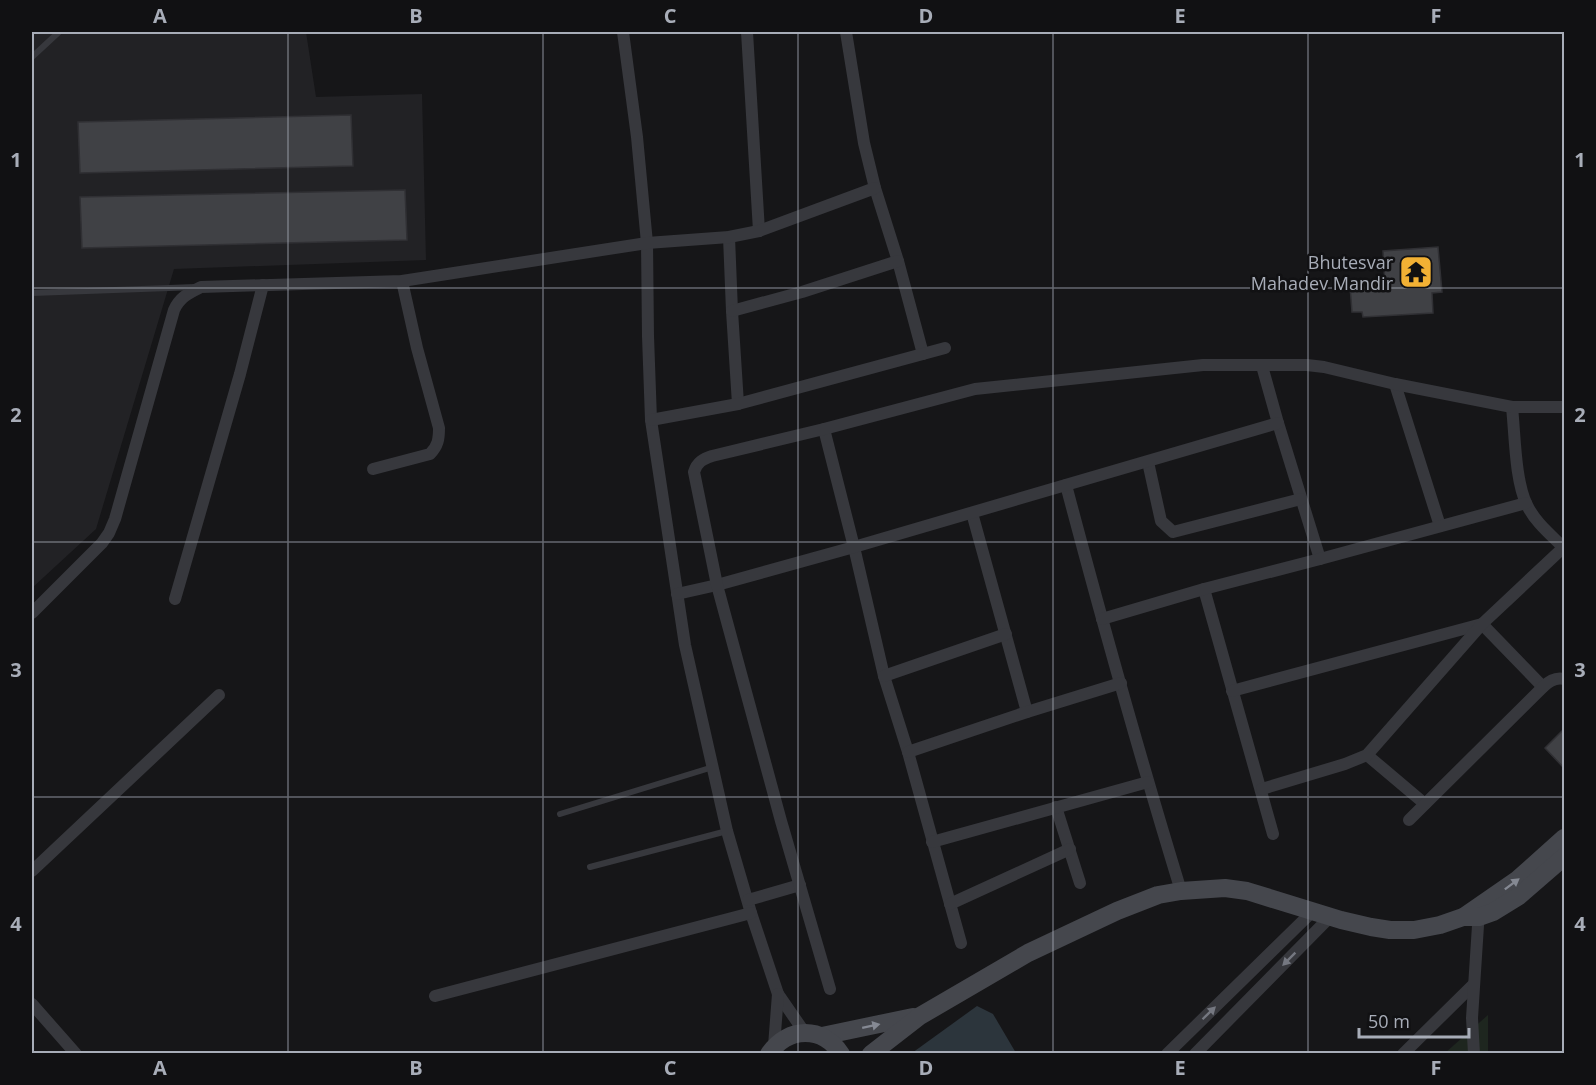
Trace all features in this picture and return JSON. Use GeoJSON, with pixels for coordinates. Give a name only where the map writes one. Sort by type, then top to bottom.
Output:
{"type":"FeatureCollection","features":[{"type":"Feature","properties":{"kind":"main road"},"geometry":{"type":"LineString","coordinates":[[1474,913],[1517,880],[1564,838]]}},
{"type":"Feature","properties":{"kind":"main road"},"geometry":{"type":"LineString","coordinates":[[871,1053],[921,1016],[1028,954],[1117,911],[1158,895],[1225,888],[1247,891],[1312,912],[1371,927],[1414,930],[1474,913],[1493,912],[1520,896],[1564,857]]}},
{"type":"Feature","properties":{"kind":"main road"},"geometry":{"type":"LineString","coordinates":[[771,1050],[783,1039],[793,1034],[814,1034],[921,1016]]}},
{"type":"Feature","properties":{"kind":"main road"},"geometry":{"type":"LineString","coordinates":[[814,1034],[832,1042],[842,1053]]}},
{"type":"Feature","properties":{"kind":"street"},"geometry":{"type":"LineString","coordinates":[[623,32],[637,137],[647,243],[651,420],[685,645],[727,831],[751,913],[778,994],[814,1034]]}},
{"type":"Feature","properties":{"kind":"street"},"geometry":{"type":"LineString","coordinates":[[747,32],[759,231]]}},
{"type":"Feature","properties":{"kind":"street"},"geometry":{"type":"LineString","coordinates":[[846,32],[864,143],[874,188],[898,261],[923,354]]}},
{"type":"Feature","properties":{"kind":"street"},"geometry":{"type":"LineString","coordinates":[[32,613],[102,543],[109,533],[115,519],[174,310],[184,295],[201,287],[402,281],[647,243],[729,237],[759,231],[874,188]]}},
{"type":"Feature","properties":{"kind":"street"},"geometry":{"type":"LineString","coordinates":[[729,237],[738,404]]}},
{"type":"Feature","properties":{"kind":"street"},"geometry":{"type":"LineString","coordinates":[[732,311],[802,292],[898,261]]}},
{"type":"Feature","properties":{"kind":"street"},"geometry":{"type":"LineString","coordinates":[[373,469],[430,454],[437,448],[439,438],[439,428],[417,348],[402,281]]}},
{"type":"Feature","properties":{"kind":"street"},"geometry":{"type":"LineString","coordinates":[[175,599],[240,374],[263,285]]}},
{"type":"Feature","properties":{"kind":"street"},"geometry":{"type":"LineString","coordinates":[[651,420],[738,404],[945,348]]}},
{"type":"Feature","properties":{"kind":"street"},"geometry":{"type":"LineString","coordinates":[[830,989],[717,585],[694,472],[703,459],[975,389],[1203,365],[1307,365],[1512,407],[1564,407]]}},
{"type":"Feature","properties":{"kind":"street"},"geometry":{"type":"LineString","coordinates":[[1262,366],[1320,559]]}},
{"type":"Feature","properties":{"kind":"street"},"geometry":{"type":"LineString","coordinates":[[1395,384],[1440,526]]}},
{"type":"Feature","properties":{"kind":"street"},"geometry":{"type":"LineString","coordinates":[[1262,789],[1367,755],[1482,624],[1564,547],[1537,521],[1526,503],[1518,466],[1512,407]]}},
{"type":"Feature","properties":{"kind":"street"},"geometry":{"type":"LineString","coordinates":[[676,594],[854,548],[1278,423]]}},
{"type":"Feature","properties":{"kind":"street"},"geometry":{"type":"LineString","coordinates":[[824,429],[884,676],[908,752],[961,943]]}},
{"type":"Feature","properties":{"kind":"street"},"geometry":{"type":"LineString","coordinates":[[1148,462],[1161,520],[1173,532],[1301,500]]}},
{"type":"Feature","properties":{"kind":"street"},"geometry":{"type":"LineString","coordinates":[[1066,485],[1148,782],[1181,891]]}},
{"type":"Feature","properties":{"kind":"street"},"geometry":{"type":"LineString","coordinates":[[1102,619],[1204,589],[1526,503]]}},
{"type":"Feature","properties":{"kind":"street"},"geometry":{"type":"LineString","coordinates":[[972,513],[1027,712]]}},
{"type":"Feature","properties":{"kind":"street"},"geometry":{"type":"LineString","coordinates":[[1204,589],[1273,834]]}},
{"type":"Feature","properties":{"kind":"street"},"geometry":{"type":"LineString","coordinates":[[1482,624],[1543,687]]}},
{"type":"Feature","properties":{"kind":"street"},"geometry":{"type":"LineString","coordinates":[[1232,692],[1482,624]]}},
{"type":"Feature","properties":{"kind":"street"},"geometry":{"type":"LineString","coordinates":[[884,676],[1006,634]]}},
{"type":"Feature","properties":{"kind":"street"},"geometry":{"type":"LineString","coordinates":[[1409,820],[1543,687],[1550,681],[1564,679]]}},
{"type":"Feature","properties":{"kind":"street"},"geometry":{"type":"LineString","coordinates":[[908,752],[1027,712],[1121,684]]}},
{"type":"Feature","properties":{"kind":"street"},"geometry":{"type":"LineString","coordinates":[[32,871],[219,695]]}},
{"type":"Feature","properties":{"kind":"street"},"geometry":{"type":"LineString","coordinates":[[1367,755],[1425,804]]}},
{"type":"Feature","properties":{"kind":"street"},"geometry":{"type":"LineString","coordinates":[[932,842],[1148,782]]}},
{"type":"Feature","properties":{"kind":"street"},"geometry":{"type":"LineString","coordinates":[[1056,807],[1080,883]]}},
{"type":"Feature","properties":{"kind":"street"},"geometry":{"type":"LineString","coordinates":[[950,904],[1070,849]]}},
{"type":"Feature","properties":{"kind":"street"},"geometry":{"type":"LineString","coordinates":[[748,900],[800,885]]}},
{"type":"Feature","properties":{"kind":"street"},"geometry":{"type":"LineString","coordinates":[[1167,1053],[1312,912]]}},
{"type":"Feature","properties":{"kind":"street"},"geometry":{"type":"LineString","coordinates":[[435,996],[751,913]]}},
{"type":"Feature","properties":{"kind":"street"},"geometry":{"type":"LineString","coordinates":[[1474,913],[1472,1018],[1474,1053]]}},
{"type":"Feature","properties":{"kind":"street"},"geometry":{"type":"LineString","coordinates":[[1186,1035],[1198,1051],[1330,917]]}},
{"type":"Feature","properties":{"kind":"street"},"geometry":{"type":"LineString","coordinates":[[1403,1053],[1474,984]]}},
{"type":"Feature","properties":{"kind":"street"},"geometry":{"type":"LineString","coordinates":[[771,1050],[778,994]]}},
{"type":"Feature","properties":{"kind":"street"},"geometry":{"type":"LineString","coordinates":[[32,1004],[76,1053]]}},
{"type":"Feature","properties":{"kind":"lane"},"geometry":{"type":"LineString","coordinates":[[32,57],[59,32]]}},
{"type":"Feature","properties":{"kind":"lane"},"geometry":{"type":"LineString","coordinates":[[33,294],[201,287]]}},
{"type":"Feature","properties":{"kind":"lane"},"geometry":{"type":"LineString","coordinates":[[560,814],[713,767]]}},
{"type":"Feature","properties":{"kind":"lane"},"geometry":{"type":"LineString","coordinates":[[590,867],[727,831]]}},
{"type":"Feature","properties":{"kind":"shaded area"},"geometry":{"type":"Polygon","coordinates":[[[32,32],[306,32],[316,97],[422,94],[426,260],[174,269],[96,529],[32,588],[32,32]]]}},
{"type":"Feature","properties":{"kind":"shaded area"},"geometry":{"type":"Polygon","coordinates":[[[977,1006],[993,1014],[1016,1053],[912,1053],[977,1006]]]}},
{"type":"Feature","properties":{"kind":"shaded area"},"geometry":{"type":"Polygon","coordinates":[[[1488,1015],[1488,1053],[1445,1053],[1488,1015]]]}},
{"type":"Feature","properties":{"kind":"building"},"geometry":{"type":"Polygon","coordinates":[[[351,115],[353,166],[80,173],[78,122],[351,115]]]}},
{"type":"Feature","properties":{"kind":"building"},"geometry":{"type":"Polygon","coordinates":[[[405,190],[407,240],[82,248],[80,197],[405,190]]]}},
{"type":"Feature","properties":{"kind":"building"},"geometry":{"type":"Polygon","coordinates":[[[1438,247],[1442,292],[1432,293],[1433,313],[1363,317],[1362,312],[1352,312],[1350,286],[1385,284],[1383,251],[1438,247]]]}},
{"type":"Feature","properties":{"kind":"building"},"geometry":{"type":"Polygon","coordinates":[[[1564,729],[1564,768],[1545,748],[1564,729]]]}},
{"type":"Feature","properties":{"kind":"place","name":"Bhutesvar Mahadev Mandir"},"geometry":{"type":"Point","coordinates":[1416,272]}}]}
